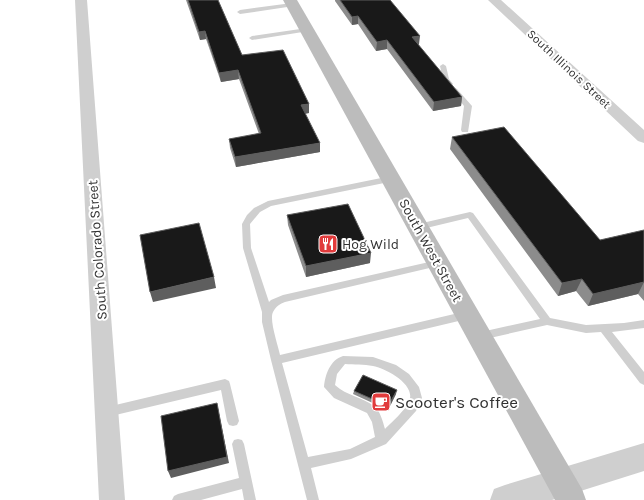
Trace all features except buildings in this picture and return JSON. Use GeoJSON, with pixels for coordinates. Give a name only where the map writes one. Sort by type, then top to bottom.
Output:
{"type":"FeatureCollection","features":[{"type":"Feature","properties":{"kind":"main road","name":"South West Street"},"geometry":{"type":"LineString","coordinates":[[292,1],[566,491]]}},
{"type":"Feature","properties":{"kind":"street","name":"South Colorado Street"},"geometry":{"type":"LineString","coordinates":[[81,0],[112,500]]}},
{"type":"Feature","properties":{"kind":"street","name":"South Illinois Street"},"geometry":{"type":"LineString","coordinates":[[494,0],[644,138]]}},
{"type":"Feature","properties":{"kind":"street"},"geometry":{"type":"LineString","coordinates":[[505,500],[566,491],[644,457]]}},
{"type":"Feature","properties":{"kind":"lane"},"geometry":{"type":"LineString","coordinates":[[240,12],[292,1]]}},
{"type":"Feature","properties":{"kind":"lane"},"geometry":{"type":"LineString","coordinates":[[252,38],[307,30]]}},
{"type":"Feature","properties":{"kind":"lane"},"geometry":{"type":"LineString","coordinates":[[443,66],[446,79],[468,106],[465,130]]}},
{"type":"Feature","properties":{"kind":"lane"},"geometry":{"type":"LineString","coordinates":[[313,500],[276,360],[266,312],[247,248],[246,224],[250,217],[268,204],[391,179]]}},
{"type":"Feature","properties":{"kind":"lane"},"geometry":{"type":"LineString","coordinates":[[418,226],[470,215],[547,320]]}},
{"type":"Feature","properties":{"kind":"lane"},"geometry":{"type":"LineString","coordinates":[[266,312],[274,303],[283,299],[438,263]]}},
{"type":"Feature","properties":{"kind":"lane"},"geometry":{"type":"LineString","coordinates":[[276,360],[468,315]]}},
{"type":"Feature","properties":{"kind":"lane"},"geometry":{"type":"LineString","coordinates":[[479,336],[547,320],[586,329],[624,327],[644,324]]}},
{"type":"Feature","properties":{"kind":"lane"},"geometry":{"type":"LineString","coordinates":[[604,328],[644,380]]}},
{"type":"Feature","properties":{"kind":"lane"},"geometry":{"type":"LineString","coordinates":[[303,464],[351,454],[382,440],[412,408],[416,398],[414,390],[405,377],[392,368],[373,361],[343,360],[333,368],[330,376],[329,387],[338,395],[371,410],[377,421],[382,440]]}},
{"type":"Feature","properties":{"kind":"lane"},"geometry":{"type":"LineString","coordinates":[[107,412],[225,384],[233,421]]}},
{"type":"Feature","properties":{"kind":"lane"},"geometry":{"type":"LineString","coordinates":[[238,444],[250,500]]}},
{"type":"Feature","properties":{"kind":"lane"},"geometry":{"type":"LineString","coordinates":[[178,500],[246,482]]}},
{"type":"Feature","properties":{"kind":"place","name":"Hog Wild"},"geometry":{"type":"Point","coordinates":[328,244]}},
{"type":"Feature","properties":{"kind":"place","name":"Scooter's Coffee"},"geometry":{"type":"Point","coordinates":[381,402]}}]}
